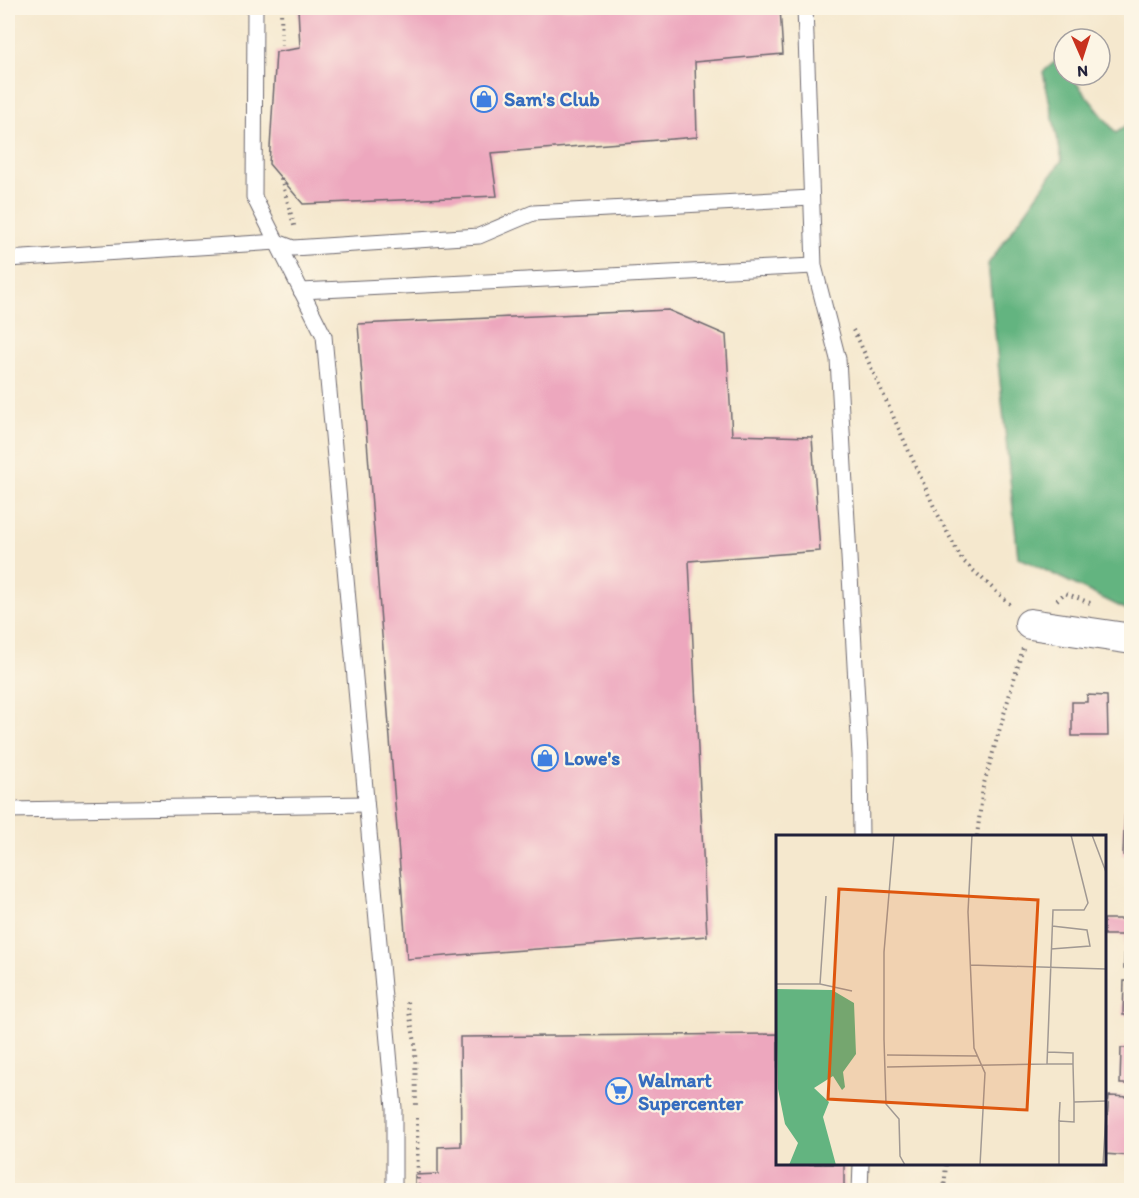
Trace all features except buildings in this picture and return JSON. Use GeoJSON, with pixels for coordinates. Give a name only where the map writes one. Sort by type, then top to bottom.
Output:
{"type":"FeatureCollection","features":[{"type":"Feature","properties":{"kind":"street"},"geometry":{"type":"LineString","coordinates":[[1030,624],[1131,639]]}},
{"type":"Feature","properties":{"kind":"lane"},"geometry":{"type":"LineString","coordinates":[[255,8],[254,196],[324,336],[394,1108],[394,1191]]}},
{"type":"Feature","properties":{"kind":"lane"},"geometry":{"type":"LineString","coordinates":[[805,8],[814,266],[838,359],[860,755],[861,835]]}},
{"type":"Feature","properties":{"kind":"lane"},"geometry":{"type":"LineString","coordinates":[[8,259],[277,242],[292,248],[479,236],[533,213],[812,198]]}},
{"type":"Feature","properties":{"kind":"lane"},"geometry":{"type":"LineString","coordinates":[[301,291],[814,266]]}},
{"type":"Feature","properties":{"kind":"lane"},"geometry":{"type":"LineString","coordinates":[[8,810],[366,804]]}},
{"type":"Feature","properties":{"kind":"lane"},"geometry":{"type":"LineString","coordinates":[[860,1191],[861,1165]]}},
{"type":"Feature","properties":{"kind":"path"},"geometry":{"type":"LineString","coordinates":[[281,8],[282,51]]}},
{"type":"Feature","properties":{"kind":"path"},"geometry":{"type":"LineString","coordinates":[[848,322],[859,341],[936,511],[962,560],[1030,624],[983,787],[977,835]]}},
{"type":"Feature","properties":{"kind":"path"},"geometry":{"type":"LineString","coordinates":[[944,1191],[946,1165]]}},
{"type":"Feature","properties":{"kind":"green space"},"geometry":{"type":"Polygon","coordinates":[[[1052,64],[1052,87],[1080,87],[1116,133],[1131,122],[1131,612],[1018,557],[988,264],[1062,160],[1043,72],[1052,64]]]}},
{"type":"Feature","properties":{"kind":"place","name":"Sam's Club"},"geometry":{"type":"Point","coordinates":[484,99]}},
{"type":"Feature","properties":{"kind":"place","name":"Lowe's"},"geometry":{"type":"Point","coordinates":[545,758]}},
{"type":"Feature","properties":{"kind":"place","name":"Walmart Supercenter"},"geometry":{"type":"Point","coordinates":[619,1091]}}]}
